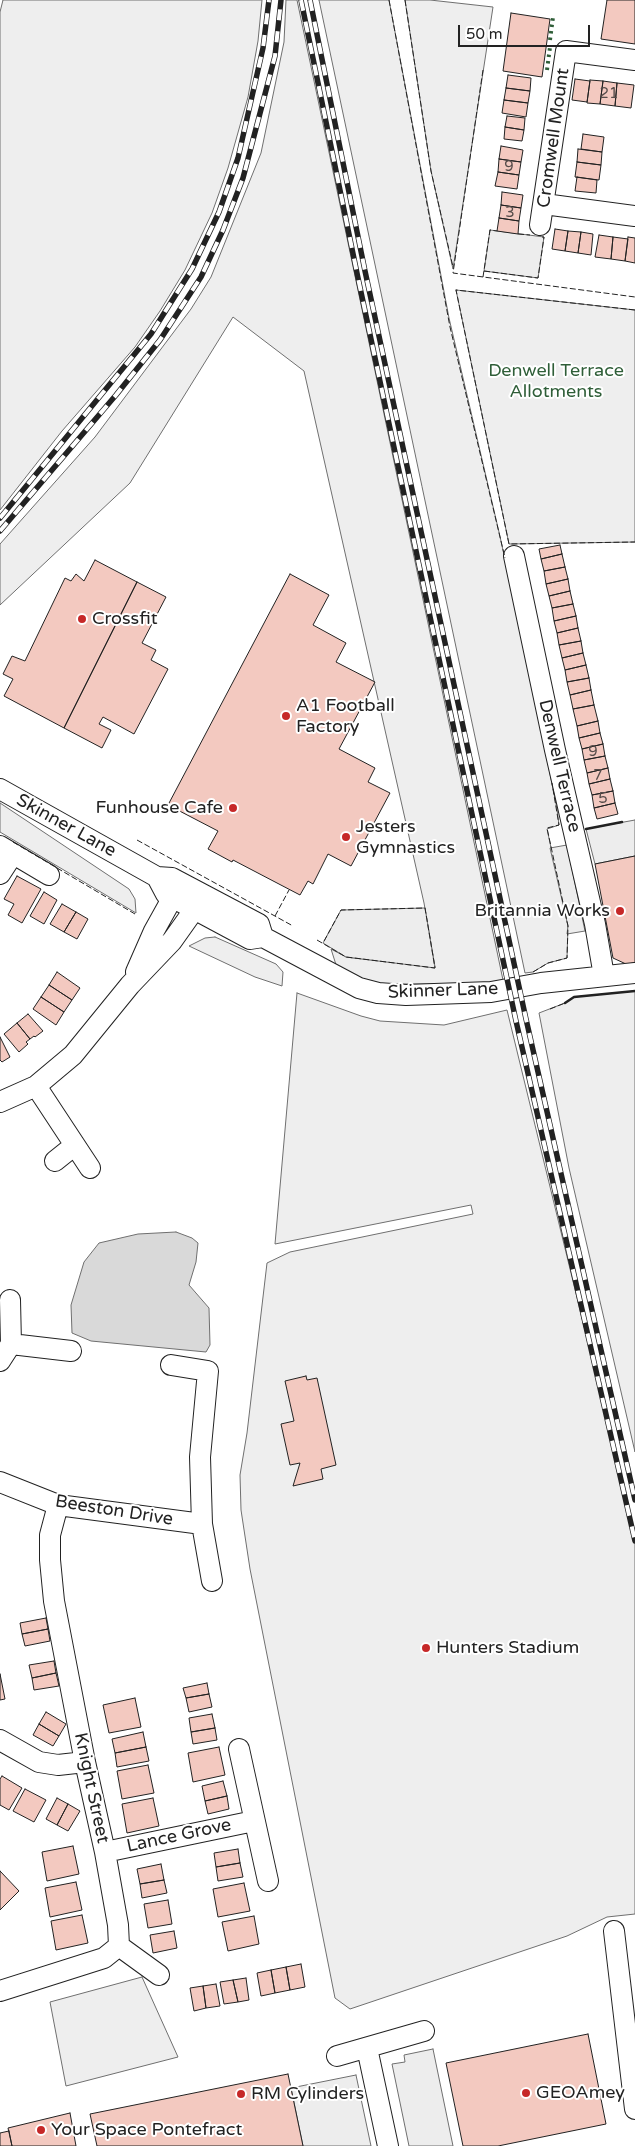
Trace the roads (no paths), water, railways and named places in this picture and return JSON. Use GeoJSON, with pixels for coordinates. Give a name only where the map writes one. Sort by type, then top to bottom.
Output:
{"type":"FeatureCollection","features":[{"type":"Feature","properties":{"kind":"street","name":"Cromwell Mount"},"geometry":{"type":"LineString","coordinates":[[540,225],[566,51],[635,60]]}},
{"type":"Feature","properties":{"kind":"street"},"geometry":{"type":"LineString","coordinates":[[544,204],[635,216]]}},
{"type":"Feature","properties":{"kind":"street","name":"Denwell Terrace"},"geometry":{"type":"LineString","coordinates":[[514,556],[555,750],[595,924],[604,976]]}},
{"type":"Feature","properties":{"kind":"street","name":"Skinner Lane"},"geometry":{"type":"LineString","coordinates":[[0,789],[157,877],[166,894],[186,896],[258,924],[263,937],[359,988],[378,993],[410,994],[490,992],[635,973]]}},
{"type":"Feature","properties":{"kind":"street"},"geometry":{"type":"LineString","coordinates":[[0,874],[6,850],[49,875]]}},
{"type":"Feature","properties":{"kind":"street"},"geometry":{"type":"LineString","coordinates":[[0,1102],[36,1086],[73,1055],[130,985],[154,931],[186,896]]}},
{"type":"Feature","properties":{"kind":"street"},"geometry":{"type":"LineString","coordinates":[[36,1086],[90,1168]]}},
{"type":"Feature","properties":{"kind":"street"},"geometry":{"type":"LineString","coordinates":[[55,1161],[75,1145]]}},
{"type":"Feature","properties":{"kind":"street"},"geometry":{"type":"LineString","coordinates":[[0,1361],[11,1344],[10,1300]]}},
{"type":"Feature","properties":{"kind":"street"},"geometry":{"type":"LineString","coordinates":[[11,1344],[71,1351]]}},
{"type":"Feature","properties":{"kind":"street"},"geometry":{"type":"LineString","coordinates":[[171,1365],[209,1364],[200,1457],[202,1524],[212,1580]]}},
{"type":"Feature","properties":{"kind":"street","name":"Beeston Drive"},"geometry":{"type":"LineString","coordinates":[[0,1482],[58,1505],[202,1524]]}},
{"type":"Feature","properties":{"kind":"street","name":"Knight Street"},"geometry":{"type":"LineString","coordinates":[[58,1505],[50,1536],[54,1602],[85,1762],[105,1852],[118,1925],[119,1946]]}},
{"type":"Feature","properties":{"kind":"street"},"geometry":{"type":"LineString","coordinates":[[0,1740],[39,1762],[58,1765],[85,1762]]}},
{"type":"Feature","properties":{"kind":"street","name":"Lance Grove"},"geometry":{"type":"LineString","coordinates":[[239,1749],[268,1881]]}},
{"type":"Feature","properties":{"kind":"street","name":"Lance Grove"},"geometry":{"type":"LineString","coordinates":[[105,1852],[254,1821]]}},
{"type":"Feature","properties":{"kind":"street"},"geometry":{"type":"LineString","coordinates":[[614,1931],[635,2109]]}},
{"type":"Feature","properties":{"kind":"street"},"geometry":{"type":"LineString","coordinates":[[0,1992],[104,1958],[119,1946],[159,1975]]}},
{"type":"Feature","properties":{"kind":"street"},"geometry":{"type":"LineString","coordinates":[[338,2056],[424,2031]]}},
{"type":"Feature","properties":{"kind":"street"},"geometry":{"type":"LineString","coordinates":[[367,2048],[388,2146]]}},
{"type":"Feature","properties":{"kind":"railway"},"geometry":{"type":"LineString","coordinates":[[0,518],[151,334],[192,269],[219,212],[238,158],[263,48],[269,0]]}},
{"type":"Feature","properties":{"kind":"railway"},"geometry":{"type":"LineString","coordinates":[[0,531],[116,395],[160,340],[201,277],[223,230],[243,178],[275,56],[281,0]]}},
{"type":"Feature","properties":{"kind":"railway"},"geometry":{"type":"LineString","coordinates":[[301,0],[358,278],[516,1021],[635,1541]]}},
{"type":"Feature","properties":{"kind":"railway"},"geometry":{"type":"LineString","coordinates":[[310,0],[365,271],[526,1019],[635,1500]]}},
{"type":"Feature","properties":{"kind":"place","name":"Crossfit"},"geometry":{"type":"Point","coordinates":[82,619]}},
{"type":"Feature","properties":{"kind":"place","name":"A1 Football Factory"},"geometry":{"type":"Point","coordinates":[286,716]}},
{"type":"Feature","properties":{"kind":"place","name":"Funhouse Cafe"},"geometry":{"type":"Point","coordinates":[233,808]}},
{"type":"Feature","properties":{"kind":"place","name":"Jesters Gymnastics"},"geometry":{"type":"Point","coordinates":[346,837]}},
{"type":"Feature","properties":{"kind":"place","name":"Britannia Works"},"geometry":{"type":"Point","coordinates":[620,911]}},
{"type":"Feature","properties":{"kind":"place","name":"Hunters Stadium"},"geometry":{"type":"Point","coordinates":[426,1648]}},
{"type":"Feature","properties":{"kind":"place","name":"GEOAmey"},"geometry":{"type":"Point","coordinates":[526,2093]}},
{"type":"Feature","properties":{"kind":"place","name":"RM Cylinders"},"geometry":{"type":"Point","coordinates":[241,2094]}},
{"type":"Feature","properties":{"kind":"place","name":"Your Space Pontefract"},"geometry":{"type":"Point","coordinates":[41,2130]}},
{"type":"Feature","properties":{"kind":"park label","name":"Denwell Terrace Allotments"},"geometry":{"type":"Point","coordinates":[556,381]}}]}
